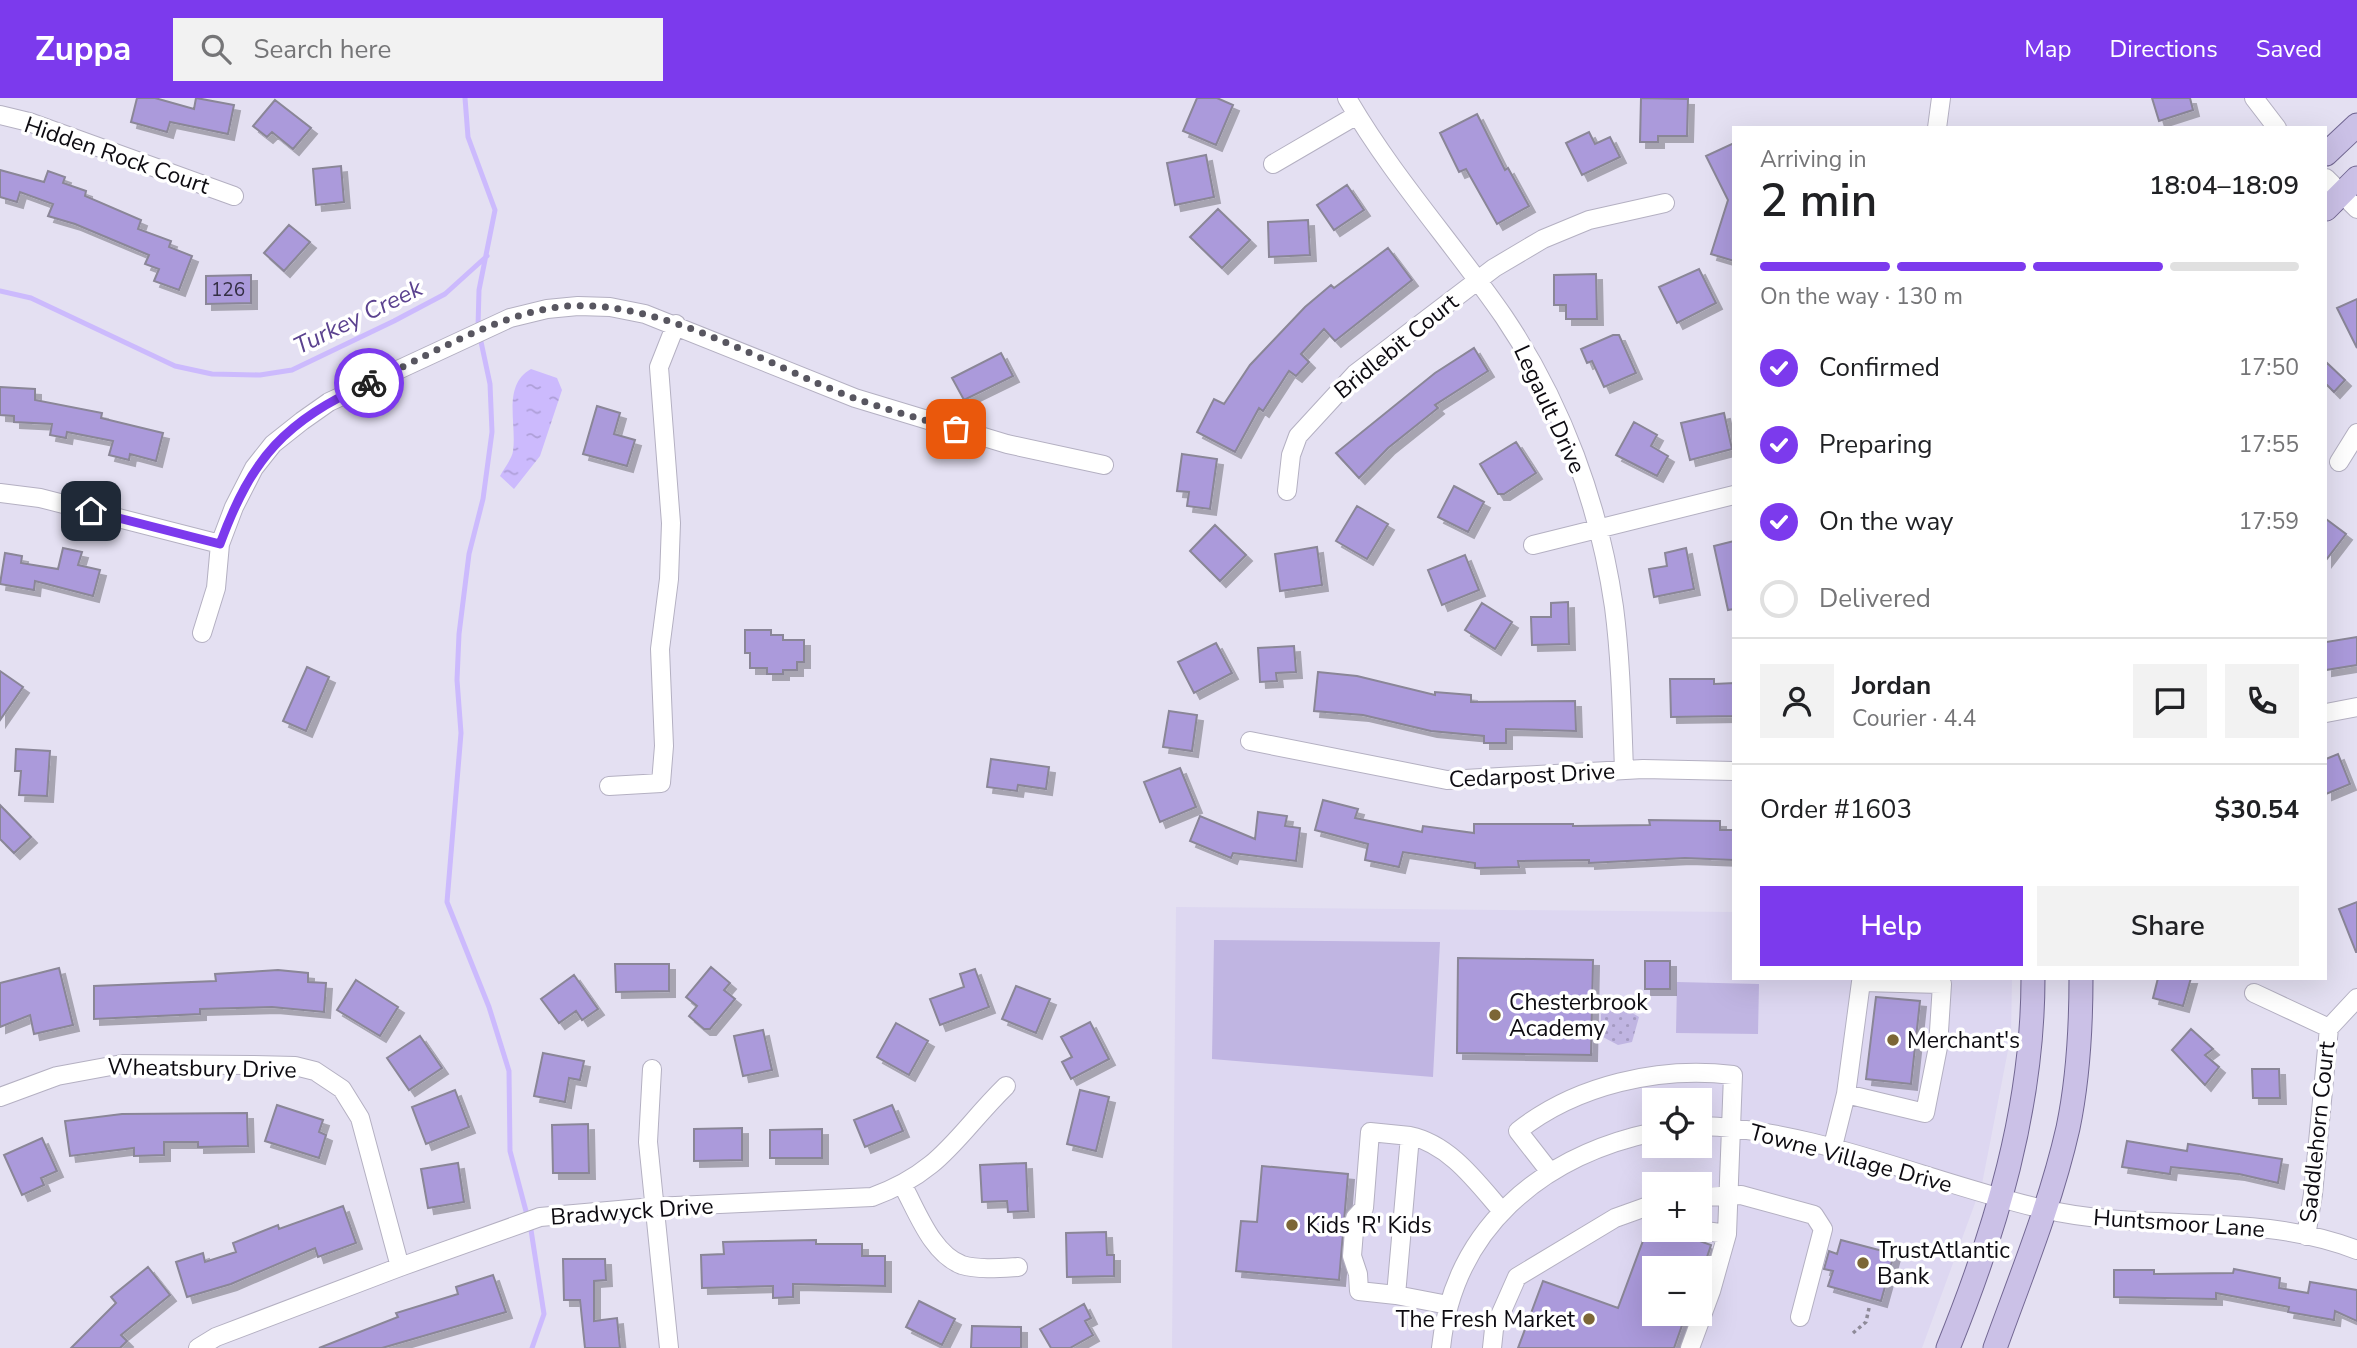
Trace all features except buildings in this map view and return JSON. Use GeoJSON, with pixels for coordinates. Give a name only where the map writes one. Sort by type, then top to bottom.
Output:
{"type":"FeatureCollection","features":[{"type":"Feature","properties":{"kind":"main road"},"geometry":{"type":"LineString","coordinates":[[2327,153],[2357,125]]}},
{"type":"Feature","properties":{"kind":"main road"},"geometry":{"type":"LineString","coordinates":[[1948,1348],[2001,1197],[2028,1071],[2033,980]]}},
{"type":"Feature","properties":{"kind":"main road"},"geometry":{"type":"LineString","coordinates":[[1995,1348],[2044,1210],[2068,1127],[2081,1026],[2081,980]]}},
{"type":"Feature","properties":{"kind":"street","name":"Legault Drive"},"geometry":{"type":"LineString","coordinates":[[1347,98],[1392,167],[1478,281],[1532,363],[1556,411],[1584,481],[1598,529],[1614,606],[1624,770]]}},
{"type":"Feature","properties":{"kind":"street"},"geometry":{"type":"LineString","coordinates":[[1937,126],[1941,98]]}},
{"type":"Feature","properties":{"kind":"street"},"geometry":{"type":"LineString","coordinates":[[2254,98],[2275,126]]}},
{"type":"Feature","properties":{"kind":"street","name":"Hidden Rock Court"},"geometry":{"type":"LineString","coordinates":[[0,115],[29,122],[234,196]]}},
{"type":"Feature","properties":{"kind":"street"},"geometry":{"type":"LineString","coordinates":[[1273,164],[1357,115]]}},
{"type":"Feature","properties":{"kind":"street","name":"Bridlebit Court"},"geometry":{"type":"LineString","coordinates":[[1287,491],[1291,455],[1298,436],[1329,398],[1355,374],[1494,268],[1566,228],[1619,211],[1665,203]]}},
{"type":"Feature","properties":{"kind":"street"},"geometry":{"type":"LineString","coordinates":[[202,633],[216,588],[220,544],[234,507],[254,468],[273,444],[329,402],[510,318],[547,309],[610,307],[676,324],[855,398],[1007,444],[1104,465]]}},
{"type":"Feature","properties":{"kind":"street"},"geometry":{"type":"LineString","coordinates":[[608,786],[661,783],[664,723],[660,649],[669,579],[671,523],[659,367],[676,324]]}},
{"type":"Feature","properties":{"kind":"street"},"geometry":{"type":"LineString","coordinates":[[2339,463],[2357,433]]}},
{"type":"Feature","properties":{"kind":"street"},"geometry":{"type":"LineString","coordinates":[[0,493],[40,498],[220,544]]}},
{"type":"Feature","properties":{"kind":"street"},"geometry":{"type":"LineString","coordinates":[[1533,545],[1732,496]]}},
{"type":"Feature","properties":{"kind":"street"},"geometry":{"type":"LineString","coordinates":[[2327,713],[2357,707]]}},
{"type":"Feature","properties":{"kind":"street","name":"Cedarpost Drive"},"geometry":{"type":"LineString","coordinates":[[1250,741],[1447,780],[1624,770],[1732,771]]}},
{"type":"Feature","properties":{"kind":"street"},"geometry":{"type":"LineString","coordinates":[[1832,1150],[1846,1094],[1861,982],[1941,984],[1938,1047],[1925,1113],[1846,1094]]}},
{"type":"Feature","properties":{"kind":"street"},"geometry":{"type":"LineString","coordinates":[[2254,993],[2329,1028],[2357,998]]}},
{"type":"Feature","properties":{"kind":"street","name":"Saddlehorn Court"},"geometry":{"type":"LineString","coordinates":[[2306,1236],[2314,1194],[2329,1028]]}},
{"type":"Feature","properties":{"kind":"street","name":"Wheatsbury Drive"},"geometry":{"type":"LineString","coordinates":[[0,1097],[57,1076],[122,1064],[295,1066],[315,1071],[342,1089],[360,1118],[400,1267]]}},
{"type":"Feature","properties":{"kind":"street"},"geometry":{"type":"LineString","coordinates":[[652,1069],[648,1142],[669,1348]]}},
{"type":"Feature","properties":{"kind":"street"},"geometry":{"type":"LineString","coordinates":[[1550,1172],[1518,1132],[1537,1117],[1576,1097],[1623,1082],[1706,1072],[1733,1075],[1727,1234],[1711,1291],[1690,1348]]}},
{"type":"Feature","properties":{"kind":"street","name":"Bradwyck Drive"},"geometry":{"type":"LineString","coordinates":[[198,1348],[216,1337],[540,1217],[653,1207],[872,1197],[903,1186],[930,1169],[1006,1086]]}},
{"type":"Feature","properties":{"kind":"street","name":"Towne Village Drive"},"geometry":{"type":"LineString","coordinates":[[1712,1126],[1730,1127],[1832,1150],[2001,1197]]}},
{"type":"Feature","properties":{"kind":"street"},"geometry":{"type":"LineString","coordinates":[[1448,1305],[1359,1291],[1358,1274],[1352,1256],[1355,1218],[1364,1208],[1370,1132],[1425,1139],[1452,1157],[1501,1210]]}},
{"type":"Feature","properties":{"kind":"street"},"geometry":{"type":"LineString","coordinates":[[1441,1348],[1448,1305],[1472,1250],[1501,1210],[1550,1172],[1605,1145],[1642,1135]]}},
{"type":"Feature","properties":{"kind":"street"},"geometry":{"type":"LineString","coordinates":[[1396,1295],[1409,1136]]}},
{"type":"Feature","properties":{"kind":"street"},"geometry":{"type":"LineString","coordinates":[[903,1186],[930,1235],[949,1257],[963,1265],[1018,1267]]}},
{"type":"Feature","properties":{"kind":"street"},"geometry":{"type":"LineString","coordinates":[[1712,1196],[1727,1194],[1814,1215],[1823,1229],[1800,1317]]}},
{"type":"Feature","properties":{"kind":"street","name":"Huntsmoor Lane"},"geometry":{"type":"LineString","coordinates":[[2001,1197],[2044,1210],[2097,1218],[2283,1230],[2357,1250]]}},
{"type":"Feature","properties":{"kind":"street"},"geometry":{"type":"LineString","coordinates":[[1492,1348],[1494,1329],[1517,1277],[1615,1218],[1642,1211]]}},
{"type":"Feature","properties":{"kind":"street"},"geometry":{"type":"LineString","coordinates":[[1712,1232],[1727,1234]]}},
{"type":"Feature","properties":{"kind":"path"},"geometry":{"type":"LineString","coordinates":[[1853,1333],[1866,1322],[1869,1307]]}},
{"type":"Feature","properties":{"kind":"shaded area"},"geometry":{"type":"Polygon","coordinates":[[[1176,907],[1732,912],[1732,980],[2012,980],[2011,1035],[1982,1184],[1922,1348],[1172,1348],[1176,907]]]}},
{"type":"Feature","properties":{"kind":"shaded area"},"geometry":{"type":"Polygon","coordinates":[[[1214,940],[1440,942],[1433,1077],[1212,1059],[1214,940]]]}},
{"type":"Feature","properties":{"kind":"shaded area"},"geometry":{"type":"Polygon","coordinates":[[[1677,982],[1759,984],[1758,1034],[1676,1033],[1677,982]]]}},
{"type":"Feature","properties":{"kind":"shaded area"},"geometry":{"type":"Polygon","coordinates":[[[1611,1008],[1624,1008],[1639,1017],[1632,1042],[1618,1045],[1601,1036],[1601,1014],[1611,1008]]]}},
{"type":"Feature","properties":{"kind":"water"},"geometry":{"type":"Polygon","coordinates":[[[531,369],[557,378],[562,390],[540,456],[514,489],[500,476],[513,451],[514,395],[522,376],[531,369]]]}},
{"type":"Feature","properties":{"kind":"waterway","name":"Turkey Creek"},"geometry":{"type":"LineString","coordinates":[[465,98],[468,137],[495,210],[479,290],[478,327]]}},
{"type":"Feature","properties":{"kind":"waterway","name":"Turkey Creek"},"geometry":{"type":"LineString","coordinates":[[0,291],[31,298],[175,366],[212,374],[260,375],[292,370],[394,321],[445,294],[487,256]]}},
{"type":"Feature","properties":{"kind":"waterway"},"geometry":{"type":"LineString","coordinates":[[480,337],[490,384],[492,432],[483,499],[469,554],[459,634],[457,680],[461,733],[447,902],[489,1007],[509,1071],[510,1151],[531,1230],[544,1314],[532,1348]]}},
{"type":"Feature","properties":{"kind":"way so far"},"geometry":{"type":"LineString","coordinates":[[369,383],[510,318],[547,309],[610,307],[676,324],[855,398],[956,429]]}},
{"type":"Feature","properties":{"kind":"place","name":"Chesterbrook Academy"},"geometry":{"type":"Point","coordinates":[1495,1015]}},
{"type":"Feature","properties":{"kind":"place","name":"Merchant's"},"geometry":{"type":"Point","coordinates":[1893,1040]}},
{"type":"Feature","properties":{"kind":"place","name":"Kids 'R' Kids"},"geometry":{"type":"Point","coordinates":[1292,1225]}},
{"type":"Feature","properties":{"kind":"place","name":"TrustAtlantic Bank"},"geometry":{"type":"Point","coordinates":[1863,1263]}},
{"type":"Feature","properties":{"kind":"place","name":"The Fresh Market"},"geometry":{"type":"Point","coordinates":[1589,1319]}},
{"type":"Feature","properties":{"kind":"route"},"geometry":{"type":"LineString","coordinates":[[91,511],[220,544],[234,507],[254,468],[273,444],[329,402],[369,383]]}}]}
